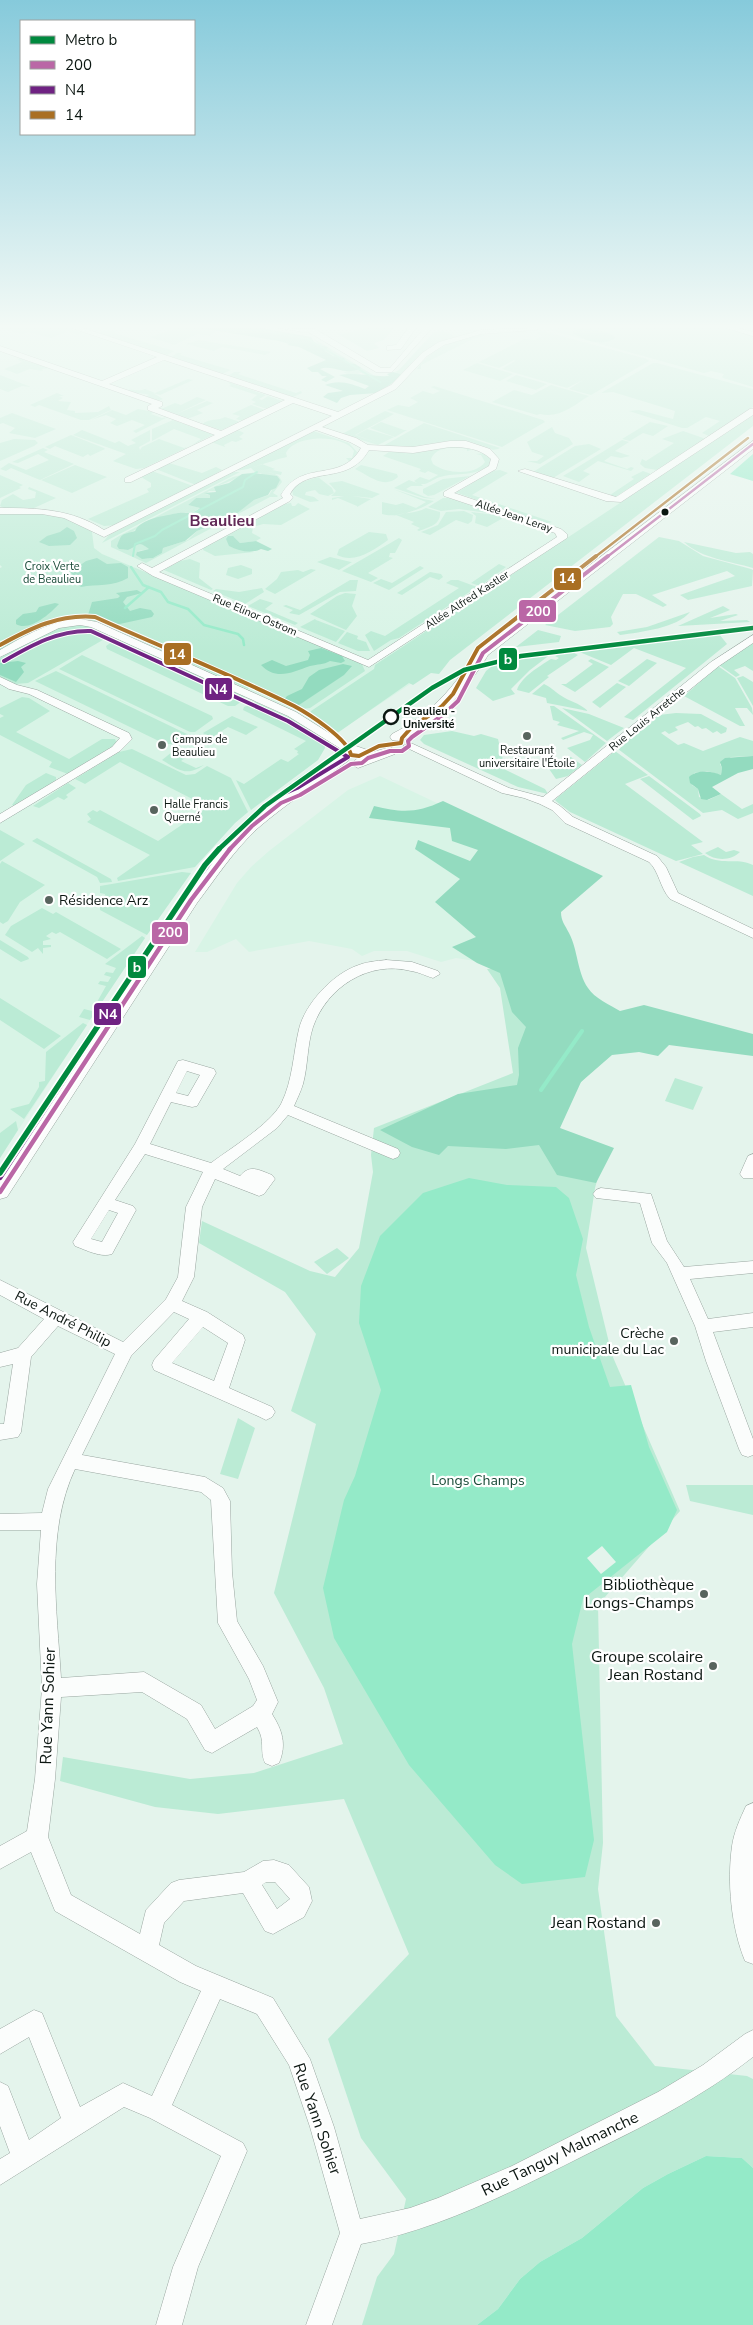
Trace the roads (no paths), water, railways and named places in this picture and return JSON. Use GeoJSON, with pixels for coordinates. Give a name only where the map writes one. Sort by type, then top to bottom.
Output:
{"type":"FeatureCollection","features":[{"type":"Feature","properties":{"kind":"main road"},"geometry":{"type":"LineString","coordinates":[[0,1192],[191,900],[225,855],[252,826],[281,803],[300,795],[353,756],[398,745],[456,704],[470,683],[472,673],[483,653],[753,444]]}},
{"type":"Feature","properties":{"kind":"street"},"geometry":{"type":"LineString","coordinates":[[128,480],[216,436]]}},
{"type":"Feature","properties":{"kind":"street"},"geometry":{"type":"LineString","coordinates":[[0,511],[57,512],[92,526],[102,537],[296,436]]}},
{"type":"Feature","properties":{"kind":"street","name":"Allée Jean Leray"},"geometry":{"type":"LineString","coordinates":[[342,436],[366,447],[413,450],[461,444],[483,448],[495,459],[492,467],[447,494],[562,534]]}},
{"type":"Feature","properties":{"kind":"street"},"geometry":{"type":"LineString","coordinates":[[522,471],[611,500],[622,498],[715,436]]}},
{"type":"Feature","properties":{"kind":"street"},"geometry":{"type":"LineString","coordinates":[[152,572],[289,497],[285,495],[293,483],[310,476],[354,465],[362,459],[366,447]]}},
{"type":"Feature","properties":{"kind":"street","name":"Allée Alfred Kastler"},"geometry":{"type":"LineString","coordinates":[[369,664],[554,544],[561,539],[562,534]]}},
{"type":"Feature","properties":{"kind":"street","name":"Rue Elinor Ostrom"},"geometry":{"type":"LineString","coordinates":[[142,566],[152,572],[369,664]]}},
{"type":"Feature","properties":{"kind":"street"},"geometry":{"type":"LineString","coordinates":[[0,654],[56,625],[76,622],[94,624],[288,712],[353,756]]}},
{"type":"Feature","properties":{"kind":"street","name":"Rue Louis Arretche"},"geometry":{"type":"LineString","coordinates":[[544,802],[715,664],[753,638]]}},
{"type":"Feature","properties":{"kind":"street"},"geometry":{"type":"LineString","coordinates":[[0,680],[13,687],[33,692],[125,735],[125,742],[116,749],[0,819]]}},
{"type":"Feature","properties":{"kind":"street"},"geometry":{"type":"LineString","coordinates":[[398,745],[506,791],[524,794],[544,802],[556,808],[569,820],[653,859],[662,869],[669,890],[674,896],[753,934]]}},
{"type":"Feature","properties":{"kind":"street","name":"Rue Yann Sohier"},"geometry":{"type":"LineString","coordinates":[[352,2233],[322,2126],[298,2059],[265,2006],[188,1974],[63,1903],[37,1837],[46,1766],[52,1688],[46,1584],[50,1521],[57,1489],[73,1461],[115,1368],[126,1351],[172,1304],[186,1277],[194,1207],[212,1170],[272,1124],[286,1108],[296,1084],[300,1050],[306,1027],[320,1001],[340,980],[360,969],[386,964],[412,966],[433,974]]}},
{"type":"Feature","properties":{"kind":"street"},"geometry":{"type":"LineString","coordinates":[[105,1203],[141,1148],[167,1096]]}},
{"type":"Feature","properties":{"kind":"street"},"geometry":{"type":"LineString","coordinates":[[286,1108],[394,1153]]}},
{"type":"Feature","properties":{"kind":"street"},"geometry":{"type":"LineString","coordinates":[[141,1148],[202,1165],[243,1183]]}},
{"type":"Feature","properties":{"kind":"street"},"geometry":{"type":"LineString","coordinates":[[601,1194],[646,1198],[660,1243],[673,1260],[703,1326],[714,1361],[748,1449]]}},
{"type":"Feature","properties":{"kind":"street"},"geometry":{"type":"LineString","coordinates":[[679,1274],[753,1267]]}},
{"type":"Feature","properties":{"kind":"street","name":"Rue André Philip"},"geometry":{"type":"LineString","coordinates":[[0,1287],[126,1351]]}},
{"type":"Feature","properties":{"kind":"street"},"geometry":{"type":"LineString","coordinates":[[172,1304],[201,1317],[238,1340],[220,1390]]}},
{"type":"Feature","properties":{"kind":"street"},"geometry":{"type":"LineString","coordinates":[[0,1360],[23,1354],[56,1317]]}},
{"type":"Feature","properties":{"kind":"street"},"geometry":{"type":"LineString","coordinates":[[201,1317],[160,1365],[266,1412]]}},
{"type":"Feature","properties":{"kind":"street"},"geometry":{"type":"LineString","coordinates":[[703,1326],[753,1320]]}},
{"type":"Feature","properties":{"kind":"street"},"geometry":{"type":"LineString","coordinates":[[0,1432],[12,1432],[23,1354]]}},
{"type":"Feature","properties":{"kind":"street"},"geometry":{"type":"LineString","coordinates":[[52,1688],[144,1682],[194,1712],[212,1743],[260,1712],[268,1702],[256,1673],[228,1623],[223,1572],[221,1501],[210,1488],[73,1461]]}},
{"type":"Feature","properties":{"kind":"street"},"geometry":{"type":"LineString","coordinates":[[0,1522],[50,1521]]}},
{"type":"Feature","properties":{"kind":"street"},"geometry":{"type":"LineString","coordinates":[[260,1712],[273,1735],[272,1756]]}},
{"type":"Feature","properties":{"kind":"street"},"geometry":{"type":"LineString","coordinates":[[753,1813],[742,1844],[741,1885],[753,1953]]}},
{"type":"Feature","properties":{"kind":"street"},"geometry":{"type":"LineString","coordinates":[[0,1858],[37,1837]]}},
{"type":"Feature","properties":{"kind":"street"},"geometry":{"type":"LineString","coordinates":[[146,1951],[154,1918],[179,1891],[248,1882]]}},
{"type":"Feature","properties":{"kind":"street"},"geometry":{"type":"LineString","coordinates":[[158,2110],[215,1985]]}},
{"type":"Feature","properties":{"kind":"street"},"geometry":{"type":"LineString","coordinates":[[0,2042],[34,2021],[75,2123]]}},
{"type":"Feature","properties":{"kind":"street","name":"Rue Tanguy Malmanche"},"geometry":{"type":"LineString","coordinates":[[352,2233],[383,2228],[427,2215],[522,2174],[644,2113],[707,2075],[753,2042]]}},
{"type":"Feature","properties":{"kind":"street"},"geometry":{"type":"LineString","coordinates":[[0,2094],[24,2158]]}},
{"type":"Feature","properties":{"kind":"street"},"geometry":{"type":"LineString","coordinates":[[0,2173],[75,2123],[123,2095],[158,2110],[235,2151],[186,2268],[169,2325]]}},
{"type":"Feature","properties":{"kind":"street"},"geometry":{"type":"LineString","coordinates":[[319,2325],[352,2233]]}},
{"type":"Feature","properties":{"kind":"waterway"},"geometry":{"type":"LineString","coordinates":[[133,556],[135,544],[155,536],[162,530],[243,487],[245,480],[257,472]]}},
{"type":"Feature","properties":{"kind":"waterway"},"geometry":{"type":"LineString","coordinates":[[131,567],[143,585],[149,587]]}},
{"type":"Feature","properties":{"kind":"waterway"},"geometry":{"type":"LineString","coordinates":[[125,608],[149,587]]}},
{"type":"Feature","properties":{"kind":"waterway"},"geometry":{"type":"LineString","coordinates":[[149,587],[161,592],[168,602],[188,609],[204,625],[238,634],[243,639],[244,645]]}},
{"type":"Feature","properties":{"kind":"waterway"},"geometry":{"type":"LineString","coordinates":[[296,781],[321,764]]}},
{"type":"Feature","properties":{"kind":"waterway"},"geometry":{"type":"LineString","coordinates":[[262,808],[292,784]]}},
{"type":"Feature","properties":{"kind":"waterway"},"geometry":{"type":"LineString","coordinates":[[228,838],[258,810]]}},
{"type":"Feature","properties":{"kind":"waterway"},"geometry":{"type":"LineString","coordinates":[[217,850],[225,840]]}},
{"type":"Feature","properties":{"kind":"waterway"},"geometry":{"type":"LineString","coordinates":[[203,867],[218,849]]}},
{"type":"Feature","properties":{"kind":"waterway"},"geometry":{"type":"LineString","coordinates":[[173,910],[198,874]]}},
{"type":"Feature","properties":{"kind":"waterway"},"geometry":{"type":"LineString","coordinates":[[163,923],[170,914]]}},
{"type":"Feature","properties":{"kind":"waterway"},"geometry":{"type":"LineString","coordinates":[[150,945],[162,927]]}},
{"type":"Feature","properties":{"kind":"waterway"},"geometry":{"type":"LineString","coordinates":[[123,985],[146,949]]}},
{"type":"Feature","properties":{"kind":"waterway"},"geometry":{"type":"LineString","coordinates":[[95,1028],[119,990]]}},
{"type":"Feature","properties":{"kind":"waterway"},"geometry":{"type":"LineString","coordinates":[[541,1090],[582,1031]]}},
{"type":"Feature","properties":{"kind":"waterway"},"geometry":{"type":"LineString","coordinates":[[64,1073],[90,1033]]}},
{"type":"Feature","properties":{"kind":"waterway"},"geometry":{"type":"LineString","coordinates":[[37,1115],[61,1078]]}},
{"type":"Feature","properties":{"kind":"waterway"},"geometry":{"type":"LineString","coordinates":[[0,1171],[29,1127]]}},
{"type":"Feature","properties":{"kind":"metro line","name":"b"},"geometry":{"type":"LineString","coordinates":[[0,1173],[205,865],[225,842],[265,806],[432,688],[464,670],[521,656],[753,628]]}},
{"type":"Feature","properties":{"kind":"place","name":"Beaulieu - Université"},"geometry":{"type":"Point","coordinates":[391,717]}},
{"type":"Feature","properties":{"kind":"place","name":"Restaurant universitaire l'Étoile"},"geometry":{"type":"Point","coordinates":[527,736]}},
{"type":"Feature","properties":{"kind":"place","name":"Campus de Beaulieu"},"geometry":{"type":"Point","coordinates":[162,745]}},
{"type":"Feature","properties":{"kind":"place","name":"Halle Francis Querné"},"geometry":{"type":"Point","coordinates":[154,810]}},
{"type":"Feature","properties":{"kind":"place","name":"Résidence Arz"},"geometry":{"type":"Point","coordinates":[49,900]}},
{"type":"Feature","properties":{"kind":"place","name":"Crèche municipale du Lac"},"geometry":{"type":"Point","coordinates":[674,1341]}},
{"type":"Feature","properties":{"kind":"place","name":"Bibliothèque Longs-Champs"},"geometry":{"type":"Point","coordinates":[704,1594]}},
{"type":"Feature","properties":{"kind":"place","name":"Groupe scolaire Jean Rostand"},"geometry":{"type":"Point","coordinates":[713,1666]}},
{"type":"Feature","properties":{"kind":"place","name":"Jean Rostand"},"geometry":{"type":"Point","coordinates":[656,1923]}},
{"type":"Feature","properties":{"kind":"district","name":"Beaulieu"},"geometry":{"type":"Point","coordinates":[222,521]}},
{"type":"Feature","properties":{"kind":"park label","name":"Croix Verte de Beaulieu"},"geometry":{"type":"Point","coordinates":[52,572]}},
{"type":"Feature","properties":{"kind":"park label","name":"Longs Champs"},"geometry":{"type":"Point","coordinates":[478,1480]}}]}
